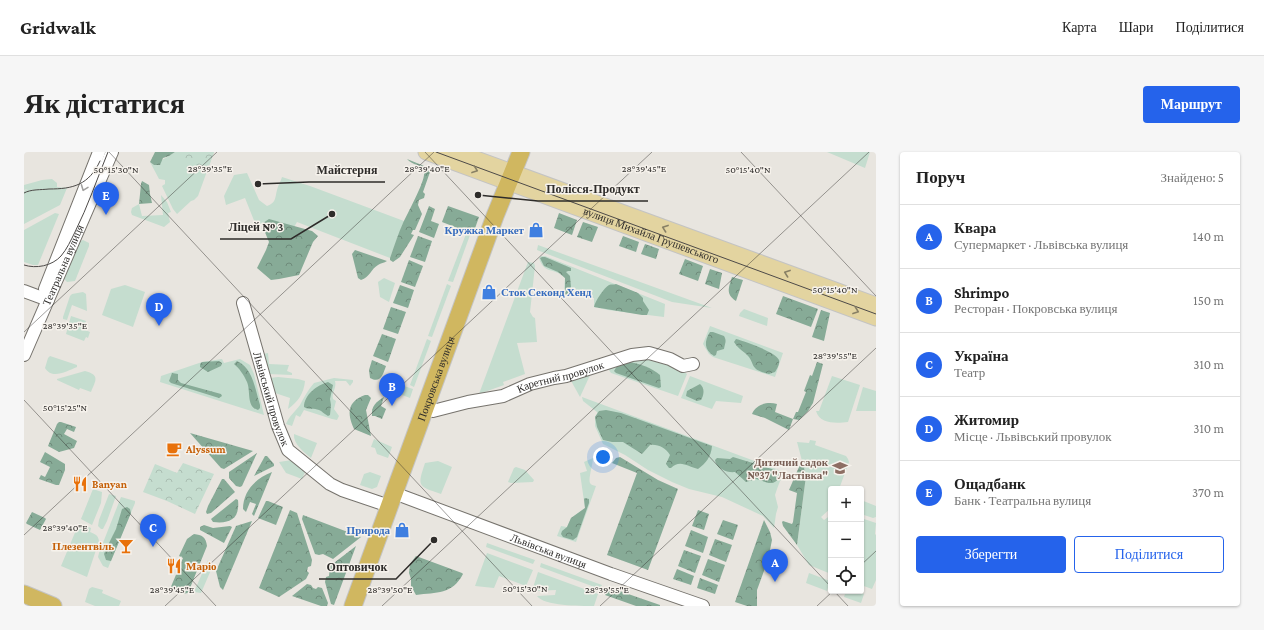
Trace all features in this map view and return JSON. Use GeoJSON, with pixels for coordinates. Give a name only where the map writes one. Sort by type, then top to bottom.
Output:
{"type":"FeatureCollection","features":[{"type":"Feature","properties":{"kind":"highway","name":"Покровська вулиця"},"geometry":{"type":"LineString","coordinates":[[354,606],[495,216],[521,152]]}},
{"type":"Feature","properties":{"kind":"highway"},"geometry":{"type":"LineString","coordinates":[[24,594],[53,606]]}},
{"type":"Feature","properties":{"kind":"highway"},"geometry":{"type":"LineString","coordinates":[[24,601],[36,606]]}},
{"type":"Feature","properties":{"kind":"main road","name":"вулиця Михайла Грушевського"},"geometry":{"type":"LineString","coordinates":[[426,152],[511,178],[876,305]]}},
{"type":"Feature","properties":{"kind":"main road","name":"вулиця Михайла Грушевського"},"geometry":{"type":"LineString","coordinates":[[457,152],[511,178],[876,318]]}},
{"type":"Feature","properties":{"kind":"street","name":"Театральна вулиця"},"geometry":{"type":"LineString","coordinates":[[24,355],[98,152]]}},
{"type":"Feature","properties":{"kind":"street","name":"Театральна вулиця"},"geometry":{"type":"LineString","coordinates":[[24,339],[77,236],[112,152]]}},
{"type":"Feature","properties":{"kind":"street"},"geometry":{"type":"LineString","coordinates":[[24,291],[45,298]]}},
{"type":"Feature","properties":{"kind":"street","name":"Львівський провулок"},"geometry":{"type":"LineString","coordinates":[[243,303],[278,426],[288,450],[330,484],[342,490],[392,500]]}},
{"type":"Feature","properties":{"kind":"street","name":"Каретний провулок"},"geometry":{"type":"LineString","coordinates":[[426,408],[433,411],[468,402],[503,396],[530,384],[566,376],[632,355],[649,352],[670,358],[683,366],[693,364]]}},
{"type":"Feature","properties":{"kind":"street","name":"Львівська вулиця"},"geometry":{"type":"LineString","coordinates":[[392,500],[703,606]]}},
{"type":"Feature","properties":{"kind":"green space"},"geometry":{"type":"Polygon","coordinates":[[[155,152],[175,152],[163,158],[160,165],[154,165],[150,162],[155,152]]]}},
{"type":"Feature","properties":{"kind":"green space"},"geometry":{"type":"Polygon","coordinates":[[[175,152],[214,152],[198,196],[177,214],[162,186],[165,184],[165,180],[159,179],[150,162],[154,165],[175,152]]]}},
{"type":"Feature","properties":{"kind":"green space"},"geometry":{"type":"Polygon","coordinates":[[[182,152],[214,152],[208,169],[179,159],[182,152]]]}},
{"type":"Feature","properties":{"kind":"green space"},"geometry":{"type":"Polygon","coordinates":[[[827,152],[870,152],[865,168],[827,152]]]}},
{"type":"Feature","properties":{"kind":"green space"},"geometry":{"type":"Polygon","coordinates":[[[407,159],[429,168],[430,172],[423,192],[425,194],[424,198],[419,200],[418,205],[422,214],[415,230],[413,230],[411,234],[414,235],[400,257],[393,262],[390,258],[396,240],[424,176],[423,169],[421,167],[407,159]]]}},
{"type":"Feature","properties":{"kind":"green space"},"geometry":{"type":"Polygon","coordinates":[[[247,173],[259,200],[267,206],[275,200],[277,188],[282,177],[404,221],[390,258],[297,222],[293,229],[285,226],[255,223],[245,198],[226,205],[224,196],[234,175],[247,173]]]}},
{"type":"Feature","properties":{"kind":"green space"},"geometry":{"type":"Polygon","coordinates":[[[52,179],[57,183],[57,187],[67,188],[60,205],[24,224],[24,191],[28,189],[24,190],[24,185],[52,179]]]}},
{"type":"Feature","properties":{"kind":"green space"},"geometry":{"type":"Polygon","coordinates":[[[142,181],[149,185],[152,203],[139,204],[142,181]]]}},
{"type":"Feature","properties":{"kind":"green space"},"geometry":{"type":"Polygon","coordinates":[[[161,195],[167,202],[171,212],[168,213],[170,222],[164,227],[132,215],[132,208],[139,204],[142,216],[163,215],[161,195]]]}},
{"type":"Feature","properties":{"kind":"green space"},"geometry":{"type":"Polygon","coordinates":[[[429,206],[435,209],[431,221],[439,224],[434,238],[419,232],[429,206]]]}},
{"type":"Feature","properties":{"kind":"green space"},"geometry":{"type":"Polygon","coordinates":[[[448,206],[479,217],[473,234],[442,222],[448,206]]]}},
{"type":"Feature","properties":{"kind":"green space"},"geometry":{"type":"Polygon","coordinates":[[[55,213],[59,214],[38,265],[24,262],[24,230],[55,213]]]}},
{"type":"Feature","properties":{"kind":"green space"},"geometry":{"type":"Polygon","coordinates":[[[559,213],[577,220],[572,235],[554,228],[559,213]]]}},
{"type":"Feature","properties":{"kind":"green space"},"geometry":{"type":"Polygon","coordinates":[[[269,219],[312,231],[318,236],[313,242],[299,275],[271,280],[257,268],[269,242],[262,225],[269,219]]]}},
{"type":"Feature","properties":{"kind":"green space"},"geometry":{"type":"Polygon","coordinates":[[[583,222],[598,227],[592,242],[577,237],[583,222]]]}},
{"type":"Feature","properties":{"kind":"green space"},"geometry":{"type":"Polygon","coordinates":[[[466,234],[470,235],[453,282],[448,281],[466,234]]]}},
{"type":"Feature","properties":{"kind":"green space"},"geometry":{"type":"Polygon","coordinates":[[[418,236],[432,241],[425,262],[410,257],[418,236]]]}},
{"type":"Feature","properties":{"kind":"green space"},"geometry":{"type":"Polygon","coordinates":[[[623,236],[639,242],[636,252],[619,246],[623,236]]]}},
{"type":"Feature","properties":{"kind":"green space"},"geometry":{"type":"Polygon","coordinates":[[[83,240],[89,243],[89,246],[75,281],[67,282],[64,279],[79,242],[83,240]]]}},
{"type":"Feature","properties":{"kind":"green space"},"geometry":{"type":"Polygon","coordinates":[[[645,244],[659,249],[656,259],[641,254],[645,244]]]}},
{"type":"Feature","properties":{"kind":"green space"},"geometry":{"type":"Polygon","coordinates":[[[538,245],[712,308],[672,302],[537,250],[538,245]]]}},
{"type":"Feature","properties":{"kind":"green space"},"geometry":{"type":"Polygon","coordinates":[[[355,250],[387,261],[379,264],[364,279],[361,280],[358,278],[352,254],[355,250]]]}},
{"type":"Feature","properties":{"kind":"green space"},"geometry":{"type":"Polygon","coordinates":[[[541,256],[545,256],[665,304],[664,317],[594,307],[594,298],[566,295],[564,290],[565,278],[544,267],[539,258],[541,256]]]}},
{"type":"Feature","properties":{"kind":"green space"},"geometry":{"type":"Polygon","coordinates":[[[542,257],[571,268],[571,271],[566,272],[570,276],[571,287],[569,294],[565,294],[565,278],[558,272],[544,266],[540,258],[542,257]]]}},
{"type":"Feature","properties":{"kind":"green space"},"geometry":{"type":"Polygon","coordinates":[[[685,259],[703,266],[698,281],[679,274],[685,259]]]}},
{"type":"Feature","properties":{"kind":"green space"},"geometry":{"type":"Polygon","coordinates":[[[409,260],[423,266],[415,287],[401,282],[409,260]]]}},
{"type":"Feature","properties":{"kind":"green space"},"geometry":{"type":"Polygon","coordinates":[[[528,262],[534,263],[535,266],[530,312],[535,318],[537,342],[517,343],[525,374],[503,382],[504,385],[479,394],[528,262]]]}},
{"type":"Feature","properties":{"kind":"green space"},"geometry":{"type":"Polygon","coordinates":[[[710,269],[722,273],[719,289],[705,284],[710,269]]]}},
{"type":"Feature","properties":{"kind":"green space"},"geometry":{"type":"Polygon","coordinates":[[[732,277],[743,280],[736,301],[730,296],[729,293],[732,277]]]}},
{"type":"Feature","properties":{"kind":"green space"},"geometry":{"type":"Polygon","coordinates":[[[384,278],[395,283],[389,302],[380,297],[378,282],[384,278]]]}},
{"type":"Feature","properties":{"kind":"green space"},"geometry":{"type":"Polygon","coordinates":[[[447,284],[451,286],[432,337],[428,336],[447,284]]]}},
{"type":"Feature","properties":{"kind":"green space"},"geometry":{"type":"Polygon","coordinates":[[[616,284],[638,293],[643,298],[643,301],[649,310],[647,315],[594,307],[598,298],[605,289],[609,285],[616,284]]]}},
{"type":"Feature","properties":{"kind":"green space"},"geometry":{"type":"Polygon","coordinates":[[[125,285],[145,292],[133,327],[102,315],[111,289],[125,285]]]}},
{"type":"Feature","properties":{"kind":"green space"},"geometry":{"type":"Polygon","coordinates":[[[400,285],[414,290],[408,308],[393,303],[400,285]]]}},
{"type":"Feature","properties":{"kind":"green space"},"geometry":{"type":"Polygon","coordinates":[[[83,292],[86,294],[87,311],[72,305],[67,320],[63,319],[70,296],[72,294],[83,292]]]}},
{"type":"Feature","properties":{"kind":"green space"},"geometry":{"type":"Polygon","coordinates":[[[783,296],[818,309],[811,327],[776,314],[783,296]]]}},
{"type":"Feature","properties":{"kind":"green space"},"geometry":{"type":"Polygon","coordinates":[[[391,307],[406,312],[398,334],[383,329],[391,307]]]}},
{"type":"Feature","properties":{"kind":"green space"},"geometry":{"type":"Polygon","coordinates":[[[744,309],[768,318],[767,326],[739,316],[744,309]]]}},
{"type":"Feature","properties":{"kind":"green space"},"geometry":{"type":"Polygon","coordinates":[[[821,310],[830,313],[824,341],[812,337],[821,310]]]}},
{"type":"Feature","properties":{"kind":"green space"},"geometry":{"type":"Polygon","coordinates":[[[71,316],[86,321],[83,329],[90,332],[88,338],[86,337],[84,341],[66,334],[71,316]]]}},
{"type":"Feature","properties":{"kind":"green space"},"geometry":{"type":"Polygon","coordinates":[[[710,326],[783,353],[775,377],[713,357],[709,354],[703,344],[710,326]]]}},
{"type":"Feature","properties":{"kind":"green space"},"geometry":{"type":"Polygon","coordinates":[[[710,332],[724,336],[726,342],[724,349],[717,351],[716,355],[714,356],[708,351],[706,345],[710,332]]]}},
{"type":"Feature","properties":{"kind":"green space"},"geometry":{"type":"Polygon","coordinates":[[[382,334],[396,339],[388,362],[373,356],[382,334]]]}},
{"type":"Feature","properties":{"kind":"green space"},"geometry":{"type":"Polygon","coordinates":[[[427,339],[431,341],[414,387],[410,385],[427,339]]]}},
{"type":"Feature","properties":{"kind":"green space"},"geometry":{"type":"Polygon","coordinates":[[[736,339],[759,347],[777,357],[779,363],[775,372],[769,374],[755,368],[749,357],[735,344],[734,342],[736,339]]]}},
{"type":"Feature","properties":{"kind":"green space"},"geometry":{"type":"Polygon","coordinates":[[[268,353],[269,364],[289,365],[287,371],[292,373],[292,375],[268,374],[263,354],[268,353]]]}},
{"type":"Feature","properties":{"kind":"green space"},"geometry":{"type":"Polygon","coordinates":[[[50,356],[77,365],[77,367],[60,374],[48,372],[45,368],[50,356]]]}},
{"type":"Feature","properties":{"kind":"green space"},"geometry":{"type":"Polygon","coordinates":[[[646,357],[668,362],[687,374],[678,396],[611,373],[609,370],[610,367],[646,357]]]}},
{"type":"Feature","properties":{"kind":"green space"},"geometry":{"type":"Polygon","coordinates":[[[222,359],[224,363],[240,359],[250,365],[254,374],[264,415],[160,382],[161,376],[202,362],[222,359]]]}},
{"type":"Feature","properties":{"kind":"green space"},"geometry":{"type":"Polygon","coordinates":[[[372,360],[386,366],[381,377],[377,380],[370,378],[369,370],[372,360]]]}},
{"type":"Feature","properties":{"kind":"green space"},"geometry":{"type":"Polygon","coordinates":[[[219,361],[222,363],[221,366],[208,372],[200,367],[202,362],[219,361]]]}},
{"type":"Feature","properties":{"kind":"green space"},"geometry":{"type":"Polygon","coordinates":[[[237,361],[247,369],[253,380],[260,405],[258,410],[252,406],[250,402],[247,382],[234,364],[237,361]]]}},
{"type":"Feature","properties":{"kind":"green space"},"geometry":{"type":"Polygon","coordinates":[[[628,362],[637,363],[657,372],[660,375],[661,387],[656,387],[614,371],[617,366],[628,362]]]}},
{"type":"Feature","properties":{"kind":"green space"},"geometry":{"type":"Polygon","coordinates":[[[817,362],[823,364],[813,403],[808,411],[799,420],[793,419],[796,412],[798,412],[806,392],[804,391],[810,375],[812,376],[817,362]]]}},
{"type":"Feature","properties":{"kind":"green space"},"geometry":{"type":"Polygon","coordinates":[[[85,371],[93,374],[96,378],[91,392],[80,388],[79,390],[57,380],[57,379],[85,371]]]}},
{"type":"Feature","properties":{"kind":"green space"},"geometry":{"type":"Polygon","coordinates":[[[172,373],[178,374],[178,380],[181,383],[221,394],[222,396],[219,398],[171,383],[169,381],[172,373]]]}},
{"type":"Feature","properties":{"kind":"green space"},"geometry":{"type":"Polygon","coordinates":[[[591,373],[580,397],[570,379],[591,373]]]}},
{"type":"Feature","properties":{"kind":"green space"},"geometry":{"type":"Polygon","coordinates":[[[690,376],[743,396],[741,403],[716,401],[712,409],[681,398],[690,376]]]}},
{"type":"Feature","properties":{"kind":"green space"},"geometry":{"type":"Polygon","coordinates":[[[832,376],[860,385],[848,422],[835,423],[825,421],[818,416],[816,411],[819,411],[832,376]]]}},
{"type":"Feature","properties":{"kind":"green space"},"geometry":{"type":"Polygon","coordinates":[[[278,377],[305,381],[300,397],[288,409],[290,398],[272,392],[270,378],[278,377]]]}},
{"type":"Feature","properties":{"kind":"green space"},"geometry":{"type":"Polygon","coordinates":[[[334,378],[353,380],[350,386],[346,381],[335,381],[333,399],[336,401],[334,409],[339,416],[337,420],[304,410],[300,417],[296,415],[292,426],[286,424],[290,416],[300,405],[314,383],[334,378]]]}},
{"type":"Feature","properties":{"kind":"green space"},"geometry":{"type":"Polygon","coordinates":[[[389,381],[413,389],[410,398],[397,393],[389,386],[389,381]]]}},
{"type":"Feature","properties":{"kind":"green space"},"geometry":{"type":"Polygon","coordinates":[[[328,382],[333,385],[330,399],[330,415],[328,416],[317,409],[304,407],[306,398],[312,391],[320,385],[328,382]]]}},
{"type":"Feature","properties":{"kind":"green space"},"geometry":{"type":"Polygon","coordinates":[[[700,384],[703,387],[704,392],[701,400],[697,401],[686,396],[687,391],[700,384]]]}},
{"type":"Feature","properties":{"kind":"green space"},"geometry":{"type":"Polygon","coordinates":[[[863,387],[876,391],[876,411],[856,411],[863,387]]]}},
{"type":"Feature","properties":{"kind":"green space"},"geometry":{"type":"Polygon","coordinates":[[[365,395],[368,395],[371,398],[366,410],[371,436],[354,429],[350,418],[350,409],[352,405],[355,401],[365,395]]]}},
{"type":"Feature","properties":{"kind":"green space"},"geometry":{"type":"Polygon","coordinates":[[[384,397],[381,406],[386,409],[382,419],[372,416],[372,410],[375,405],[384,397]]]}},
{"type":"Feature","properties":{"kind":"green space"},"geometry":{"type":"Polygon","coordinates":[[[582,397],[787,473],[780,481],[775,495],[778,507],[774,528],[763,516],[722,497],[689,489],[672,482],[603,444],[595,426],[595,417],[597,412],[583,401],[582,397]]]}},
{"type":"Feature","properties":{"kind":"green space"},"geometry":{"type":"Polygon","coordinates":[[[774,403],[777,404],[775,412],[793,419],[789,430],[765,418],[752,414],[756,408],[763,404],[774,403]]]}},
{"type":"Feature","properties":{"kind":"green space"},"geometry":{"type":"Polygon","coordinates":[[[606,410],[621,413],[712,446],[709,457],[698,469],[684,464],[674,465],[669,468],[666,464],[670,455],[662,447],[650,445],[642,454],[623,442],[603,440],[597,427],[595,417],[599,411],[606,410]]]}},
{"type":"Feature","properties":{"kind":"green space"},"geometry":{"type":"Polygon","coordinates":[[[59,422],[76,427],[74,432],[67,429],[64,434],[77,441],[74,448],[59,452],[48,446],[59,422]]]}},
{"type":"Feature","properties":{"kind":"green space"},"geometry":{"type":"Polygon","coordinates":[[[190,433],[253,451],[224,469],[221,468],[190,433]]]}},
{"type":"Feature","properties":{"kind":"green space"},"geometry":{"type":"Polygon","coordinates":[[[294,434],[317,443],[311,458],[297,444],[294,434]]]}},
{"type":"Feature","properties":{"kind":"green space"},"geometry":{"type":"Polygon","coordinates":[[[374,439],[392,447],[388,458],[377,454],[375,448],[371,447],[374,439]]]}},
{"type":"Feature","properties":{"kind":"green space"},"geometry":{"type":"Polygon","coordinates":[[[810,440],[816,441],[815,445],[846,456],[849,462],[840,486],[828,486],[828,511],[821,517],[824,520],[828,517],[828,573],[809,565],[797,545],[806,476],[797,442],[809,443],[810,440]]]}},
{"type":"Feature","properties":{"kind":"green space"},"geometry":{"type":"Polygon","coordinates":[[[45,452],[65,464],[65,470],[59,485],[39,479],[41,475],[45,477],[50,467],[40,462],[45,452]]]}},
{"type":"Feature","properties":{"kind":"green space"},"geometry":{"type":"Polygon","coordinates":[[[257,453],[242,486],[236,486],[229,478],[229,472],[257,453]]]}},
{"type":"Feature","properties":{"kind":"green space"},"geometry":{"type":"Polygon","coordinates":[[[265,456],[267,456],[274,466],[254,476],[265,456]]]}},
{"type":"Feature","properties":{"kind":"green space"},"geometry":{"type":"Polygon","coordinates":[[[620,457],[658,480],[678,489],[648,570],[607,555],[637,473],[612,463],[616,458],[620,457]]]}},
{"type":"Feature","properties":{"kind":"green space"},"geometry":{"type":"Polygon","coordinates":[[[733,457],[775,470],[781,475],[776,482],[773,483],[756,479],[746,482],[735,472],[729,472],[720,468],[715,460],[717,458],[730,459],[733,457]]]}},
{"type":"Feature","properties":{"kind":"green space"},"geometry":{"type":"Polygon","coordinates":[[[593,458],[590,483],[596,486],[576,542],[557,536],[561,526],[567,527],[571,518],[585,508],[580,473],[587,471],[584,462],[593,458]]]}},
{"type":"Feature","properties":{"kind":"green space"},"geometry":{"type":"Polygon","coordinates":[[[292,460],[306,470],[302,479],[286,473],[279,462],[292,460]]]}},
{"type":"Feature","properties":{"kind":"green space"},"geometry":{"type":"Polygon","coordinates":[[[802,460],[806,476],[797,545],[783,526],[782,522],[792,524],[793,522],[797,493],[789,490],[802,460]]]}},
{"type":"Feature","properties":{"kind":"green space"},"geometry":{"type":"Polygon","coordinates":[[[438,461],[452,467],[441,494],[424,487],[420,481],[425,463],[438,461]]]}},
{"type":"Feature","properties":{"kind":"green space"},"geometry":{"type":"Polygon","coordinates":[[[183,463],[214,474],[195,514],[143,492],[155,464],[177,473],[183,463]]]}},
{"type":"Feature","properties":{"kind":"green space"},"geometry":{"type":"Polygon","coordinates":[[[516,467],[525,470],[534,480],[533,482],[508,482],[514,468],[516,467]]]}},
{"type":"Feature","properties":{"kind":"green space"},"geometry":{"type":"Polygon","coordinates":[[[272,472],[254,516],[252,514],[256,504],[250,502],[246,512],[243,509],[245,496],[248,491],[261,478],[272,472]]]}},
{"type":"Feature","properties":{"kind":"green space"},"geometry":{"type":"Polygon","coordinates":[[[370,472],[381,476],[377,487],[372,489],[360,485],[364,474],[370,472]]]}},
{"type":"Feature","properties":{"kind":"green space"},"geometry":{"type":"Polygon","coordinates":[[[222,479],[224,479],[235,492],[211,513],[207,514],[206,512],[208,506],[222,479]]]}},
{"type":"Feature","properties":{"kind":"green space"},"geometry":{"type":"Polygon","coordinates":[[[93,489],[102,492],[101,503],[92,525],[81,519],[93,489]]]}},
{"type":"Feature","properties":{"kind":"green space"},"geometry":{"type":"Polygon","coordinates":[[[109,494],[116,496],[107,521],[103,529],[101,529],[98,526],[99,520],[109,494]]]}},
{"type":"Feature","properties":{"kind":"green space"},"geometry":{"type":"Polygon","coordinates":[[[121,497],[135,501],[135,503],[108,568],[103,566],[98,557],[121,497]]]}},
{"type":"Feature","properties":{"kind":"green space"},"geometry":{"type":"Polygon","coordinates":[[[585,498],[589,499],[589,503],[577,537],[573,540],[563,537],[561,534],[562,531],[567,527],[571,518],[585,508],[585,498]]]}},
{"type":"Feature","properties":{"kind":"green space"},"geometry":{"type":"Polygon","coordinates":[[[236,499],[238,500],[238,506],[237,512],[233,519],[224,522],[213,522],[211,519],[236,499]]]}},
{"type":"Feature","properties":{"kind":"green space"},"geometry":{"type":"Polygon","coordinates":[[[266,501],[283,507],[276,525],[258,518],[266,501]]]}},
{"type":"Feature","properties":{"kind":"green space"},"geometry":{"type":"Polygon","coordinates":[[[864,501],[876,506],[876,517],[873,518],[864,515],[864,501]]]}},
{"type":"Feature","properties":{"kind":"green space"},"geometry":{"type":"Polygon","coordinates":[[[127,507],[130,509],[131,513],[111,561],[106,560],[104,554],[116,529],[122,509],[127,507]]]}},
{"type":"Feature","properties":{"kind":"green space"},"geometry":{"type":"Polygon","coordinates":[[[290,510],[297,513],[312,560],[311,566],[308,567],[307,571],[309,573],[306,579],[279,597],[259,588],[290,510]]]}},
{"type":"Feature","properties":{"kind":"green space"},"geometry":{"type":"Polygon","coordinates":[[[698,510],[709,514],[704,530],[692,526],[698,510]]]}},
{"type":"Feature","properties":{"kind":"green space"},"geometry":{"type":"Polygon","coordinates":[[[32,512],[46,519],[40,530],[26,523],[32,512]]]}},
{"type":"Feature","properties":{"kind":"green space"},"geometry":{"type":"Polygon","coordinates":[[[303,515],[361,537],[333,559],[323,554],[315,554],[302,519],[303,515]]]}},
{"type":"Feature","properties":{"kind":"green space"},"geometry":{"type":"Polygon","coordinates":[[[864,519],[876,523],[876,580],[872,589],[864,586],[864,519]]]}},
{"type":"Feature","properties":{"kind":"green space"},"geometry":{"type":"Polygon","coordinates":[[[723,520],[738,525],[733,540],[717,534],[723,520]]]}},
{"type":"Feature","properties":{"kind":"green space"},"geometry":{"type":"Polygon","coordinates":[[[764,520],[772,540],[768,560],[757,590],[757,606],[747,606],[735,602],[764,520]]]}},
{"type":"Feature","properties":{"kind":"green space"},"geometry":{"type":"Polygon","coordinates":[[[252,521],[223,590],[220,587],[216,571],[236,526],[252,521]]]}},
{"type":"Feature","properties":{"kind":"green space"},"geometry":{"type":"Polygon","coordinates":[[[79,523],[91,528],[90,532],[98,537],[99,541],[87,577],[61,566],[79,523]]]}},
{"type":"Feature","properties":{"kind":"green space"},"geometry":{"type":"Polygon","coordinates":[[[204,525],[213,528],[232,527],[224,543],[200,530],[200,527],[204,525]]]}},
{"type":"Feature","properties":{"kind":"green space"},"geometry":{"type":"Polygon","coordinates":[[[691,530],[708,537],[703,553],[685,546],[691,530]]]}},
{"type":"Feature","properties":{"kind":"green space"},"geometry":{"type":"Polygon","coordinates":[[[194,534],[203,537],[206,540],[207,546],[188,593],[181,594],[170,589],[183,558],[179,556],[187,539],[194,534]]]}},
{"type":"Feature","properties":{"kind":"green space"},"geometry":{"type":"Polygon","coordinates":[[[715,539],[732,545],[726,562],[709,555],[715,539]]]}},
{"type":"Feature","properties":{"kind":"green space"},"geometry":{"type":"Polygon","coordinates":[[[487,543],[535,560],[533,564],[486,547],[487,543]]]}},
{"type":"Feature","properties":{"kind":"green space"},"geometry":{"type":"Polygon","coordinates":[[[356,546],[334,605],[331,604],[325,582],[326,577],[329,576],[330,566],[356,546]]]}},
{"type":"Feature","properties":{"kind":"green space"},"geometry":{"type":"Polygon","coordinates":[[[684,550],[701,556],[695,573],[678,566],[684,550]]]}},
{"type":"Feature","properties":{"kind":"green space"},"geometry":{"type":"Polygon","coordinates":[[[487,553],[533,570],[526,586],[499,576],[494,588],[475,586],[487,553]]]}},
{"type":"Feature","properties":{"kind":"green space"},"geometry":{"type":"Polygon","coordinates":[[[416,556],[463,574],[459,581],[449,589],[437,593],[416,595],[411,586],[409,573],[410,564],[416,556]]]}},
{"type":"Feature","properties":{"kind":"green space"},"geometry":{"type":"Polygon","coordinates":[[[708,559],[725,565],[719,582],[702,575],[708,559]]]}},
{"type":"Feature","properties":{"kind":"green space"},"geometry":{"type":"Polygon","coordinates":[[[208,560],[211,570],[201,593],[194,592],[208,560]]]}},
{"type":"Feature","properties":{"kind":"green space"},"geometry":{"type":"Polygon","coordinates":[[[541,563],[602,585],[600,589],[540,567],[541,563]]]}},
{"type":"Feature","properties":{"kind":"green space"},"geometry":{"type":"Polygon","coordinates":[[[677,569],[694,576],[691,585],[673,579],[677,569]]]}},
{"type":"Feature","properties":{"kind":"green space"},"geometry":{"type":"Polygon","coordinates":[[[538,572],[598,594],[594,606],[554,604],[541,599],[537,596],[555,595],[556,590],[532,591],[538,572]]]}},
{"type":"Feature","properties":{"kind":"green space"},"geometry":{"type":"Polygon","coordinates":[[[809,573],[828,580],[828,588],[827,591],[806,583],[809,573]]]}},
{"type":"Feature","properties":{"kind":"green space"},"geometry":{"type":"Polygon","coordinates":[[[700,578],[718,585],[715,594],[697,588],[700,578]]]}},
{"type":"Feature","properties":{"kind":"green space"},"geometry":{"type":"Polygon","coordinates":[[[307,584],[316,589],[318,587],[322,588],[328,603],[327,606],[321,606],[292,596],[307,584]]]}},
{"type":"Feature","properties":{"kind":"green space"},"geometry":{"type":"Polygon","coordinates":[[[92,587],[103,590],[102,593],[121,601],[119,606],[95,606],[85,602],[89,589],[92,587]]]}},
{"type":"Feature","properties":{"kind":"green space"},"geometry":{"type":"Polygon","coordinates":[[[608,587],[660,606],[636,606],[605,595],[608,587]]]}},
{"type":"Feature","properties":{"kind":"green space"},"geometry":{"type":"Polygon","coordinates":[[[845,594],[864,594],[861,603],[844,597],[845,594]]]}},
{"type":"Feature","properties":{"kind":"tram line"},"geometry":{"type":"LineString","coordinates":[[24,265],[34,267],[44,266],[61,256],[84,212],[108,152]]}},
{"type":"Feature","properties":{"kind":"tram line"},"geometry":{"type":"LineString","coordinates":[[436,152],[876,314]]}},
{"type":"Feature","properties":{"kind":"tram line"},"geometry":{"type":"LineString","coordinates":[[24,193],[33,190],[66,188],[79,184],[91,176],[100,161]]}},
{"type":"Feature","properties":{"kind":"place","name":"Майстерня"},"geometry":{"type":"Point","coordinates":[258,184]}},
{"type":"Feature","properties":{"kind":"place","name":"Полісся-Продукт"},"geometry":{"type":"Point","coordinates":[478,195]}},
{"type":"Feature","properties":{"kind":"place","name":"Ліцей № 3"},"geometry":{"type":"Point","coordinates":[332,214]}},
{"type":"Feature","properties":{"kind":"place","name":"Ощадбанк"},"geometry":{"type":"Point","coordinates":[106,215]}},
{"type":"Feature","properties":{"kind":"place","name":"Кружка Маркет"},"geometry":{"type":"Point","coordinates":[536,230]}},
{"type":"Feature","properties":{"kind":"place","name":"Сток Секонд Хенд"},"geometry":{"type":"Point","coordinates":[489,292]}},
{"type":"Feature","properties":{"kind":"place","name":"Житомир"},"geometry":{"type":"Point","coordinates":[159,326]}},
{"type":"Feature","properties":{"kind":"place","name":"Shrimpo"},"geometry":{"type":"Point","coordinates":[392,406]}},
{"type":"Feature","properties":{"kind":"place","name":"Alyssum"},"geometry":{"type":"Point","coordinates":[174,449]}},
{"type":"Feature","properties":{"kind":"place","name":"Дитячий садок №37 \"Ластівка\""},"geometry":{"type":"Point","coordinates":[840,468]}},
{"type":"Feature","properties":{"kind":"place","name":"Banyan"},"geometry":{"type":"Point","coordinates":[80,484]}},
{"type":"Feature","properties":{"kind":"place","name":"Природа"},"geometry":{"type":"Point","coordinates":[402,530]}},
{"type":"Feature","properties":{"kind":"place","name":"Оптовичок"},"geometry":{"type":"Point","coordinates":[434,540]}},
{"type":"Feature","properties":{"kind":"place","name":"Плезентвіль"},"geometry":{"type":"Point","coordinates":[126,546]}},
{"type":"Feature","properties":{"kind":"place","name":"Україна"},"geometry":{"type":"Point","coordinates":[153,547]}},
{"type":"Feature","properties":{"kind":"place","name":"Маріо"},"geometry":{"type":"Point","coordinates":[174,566]}},
{"type":"Feature","properties":{"kind":"place","name":"Квара"},"geometry":{"type":"Point","coordinates":[775,582]}}]}
